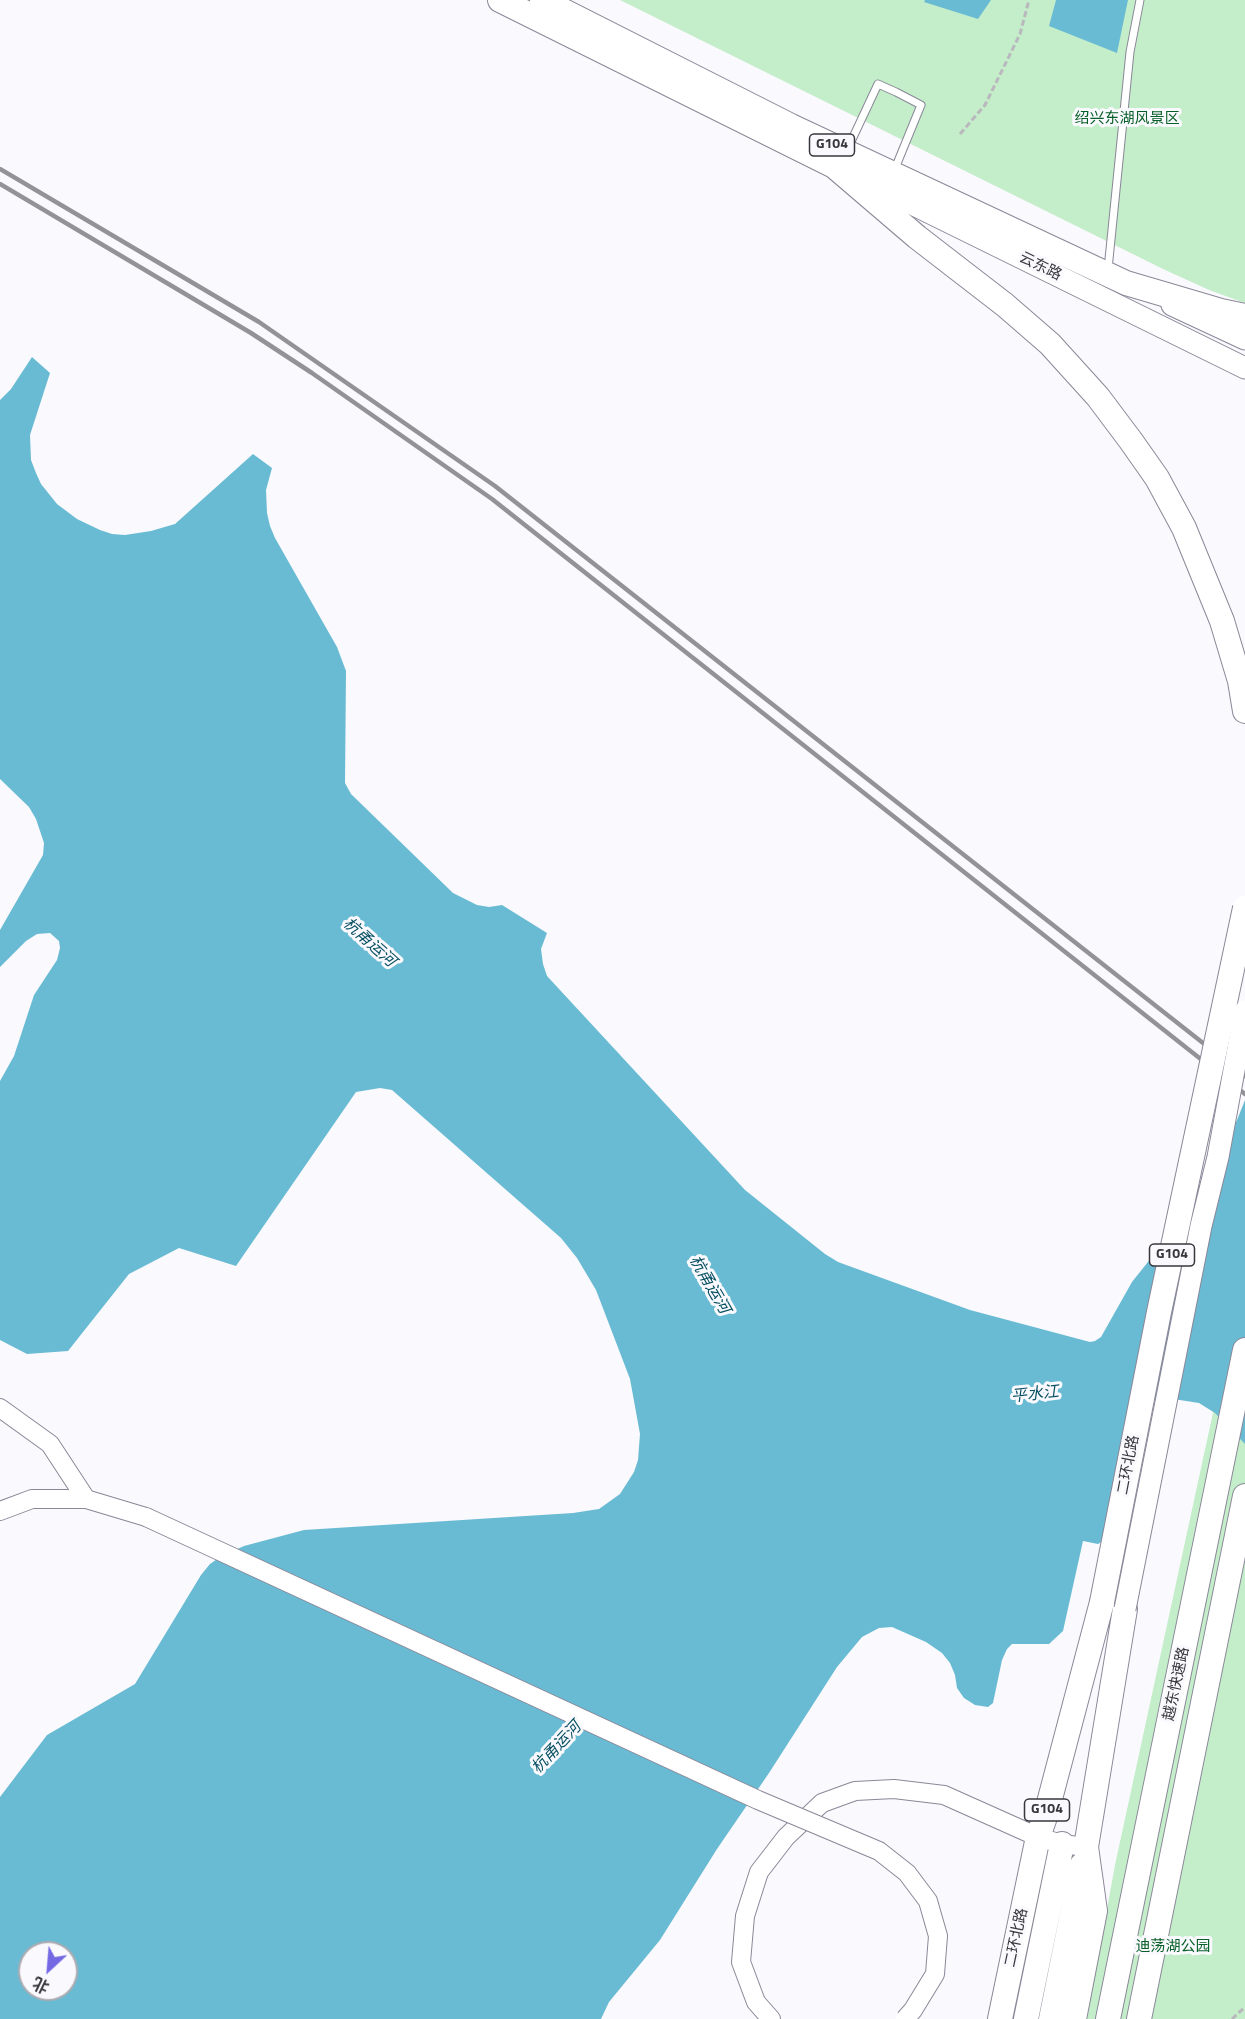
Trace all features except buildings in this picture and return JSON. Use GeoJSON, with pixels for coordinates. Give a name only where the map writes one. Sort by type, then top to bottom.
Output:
{"type":"FeatureCollection","features":[{"type":"Feature","properties":{"kind":"highway","name":"G104"},"geometry":{"type":"LineString","coordinates":[[500,0],[841,159],[893,173],[1117,279]]}},
{"type":"Feature","properties":{"kind":"highway","name":"G104"},"geometry":{"type":"LineString","coordinates":[[542,0],[781,121],[841,159]]}},
{"type":"Feature","properties":{"kind":"highway"},"geometry":{"type":"LineString","coordinates":[[841,159],[916,237],[1005,305],[1050,344],[1098,397],[1157,478],[1185,528],[1222,621],[1240,681],[1245,711]]}},
{"type":"Feature","properties":{"kind":"highway"},"geometry":{"type":"LineString","coordinates":[[1117,279],[1221,311],[1245,316]]}},
{"type":"Feature","properties":{"kind":"highway","name":"二环北路"},"geometry":{"type":"LineString","coordinates":[[1000,2019],[1038,1837],[1102,1602],[1159,1312],[1245,908]]}},
{"type":"Feature","properties":{"kind":"highway","name":"越东快速路"},"geometry":{"type":"LineString","coordinates":[[1108,2019],[1245,1350]]}},
{"type":"Feature","properties":{"kind":"highway","name":"越东快速路"},"geometry":{"type":"LineString","coordinates":[[1139,2019],[1245,1496]]}},
{"type":"Feature","properties":{"kind":"highway","name":"二环北路"},"geometry":{"type":"LineString","coordinates":[[1074,2019],[1095,1911],[1086,1847],[1125,1609]]}},
{"type":"Feature","properties":{"kind":"highway"},"geometry":{"type":"LineString","coordinates":[[1026,2019],[1062,1844]]}},
{"type":"Feature","properties":{"kind":"highway"},"geometry":{"type":"LineString","coordinates":[[1052,2019],[1086,1847]]}},
{"type":"Feature","properties":{"kind":"main road","name":"云东路"},"geometry":{"type":"LineString","coordinates":[[841,159],[1245,368]]}},
{"type":"Feature","properties":{"kind":"main road","name":"G104"},"geometry":{"type":"LineString","coordinates":[[1117,279],[1245,339]]}},
{"type":"Feature","properties":{"kind":"main road","name":"二环北路"},"geometry":{"type":"LineString","coordinates":[[1125,1609],[1192,1272],[1218,1157],[1245,1011]]}},
{"type":"Feature","properties":{"kind":"street"},"geometry":{"type":"LineString","coordinates":[[0,1408],[50,1444],[86,1499]]}},
{"type":"Feature","properties":{"kind":"street"},"geometry":{"type":"LineString","coordinates":[[0,1511],[32,1499],[86,1499],[146,1517],[758,1800],[879,1851],[907,1873],[928,1901],[938,1936],[935,1974],[905,2019]]}},
{"type":"Feature","properties":{"kind":"street"},"geometry":{"type":"LineString","coordinates":[[771,2019],[756,2002],[741,1962],[745,1916],[759,1872],[786,1837],[822,1803],[855,1791],[894,1789],[944,1795],[1038,1837],[1062,1844],[1086,1847]]}},
{"type":"Feature","properties":{"kind":"lane"},"geometry":{"type":"LineString","coordinates":[[1117,279],[1130,52],[1140,0]]}},
{"type":"Feature","properties":{"kind":"lane"},"geometry":{"type":"LineString","coordinates":[[841,159],[878,84],[921,105],[893,173]]}},
{"type":"Feature","properties":{"kind":"path"},"geometry":{"type":"LineString","coordinates":[[960,134],[985,105],[1020,34],[1029,0]]}},
{"type":"Feature","properties":{"kind":"path"},"geometry":{"type":"LineString","coordinates":[[1232,2019],[1245,2007]]}},
{"type":"Feature","properties":{"kind":"green space","name":"绍兴东湖风景区"},"geometry":{"type":"Polygon","coordinates":[[[620,0],[1245,0],[1245,303],[1163,269],[620,0]]]}},
{"type":"Feature","properties":{"kind":"green space","name":"迪荡湖公园"},"geometry":{"type":"Polygon","coordinates":[[[1245,1265],[1245,2019],[1087,2019],[1115,1865],[1245,1265]]]}},
{"type":"Feature","properties":{"kind":"water"},"geometry":{"type":"Polygon","coordinates":[[[925,0],[991,0],[978,19],[924,2],[925,0]]]}},
{"type":"Feature","properties":{"kind":"water"},"geometry":{"type":"Polygon","coordinates":[[[1056,0],[1128,0],[1117,53],[1049,26],[1056,0]]]}},
{"type":"Feature","properties":{"kind":"water"},"geometry":{"type":"Polygon","coordinates":[[[32,357],[50,373],[30,435],[31,460],[36,473],[41,484],[57,504],[77,519],[112,534],[125,535],[151,531],[175,524],[253,454],[272,468],[266,490],[270,526],[337,647],[346,671],[345,783],[351,794],[453,893],[477,905],[489,907],[502,905],[547,933],[541,949],[547,976],[745,1190],[838,1262],[970,1310],[1090,1342],[1095,1341],[1101,1337],[1132,1282],[1167,1238],[1213,1164],[1245,1100],[1245,1444],[1215,1413],[1199,1403],[1167,1398],[1136,1404],[1103,1541],[1098,1544],[1083,1541],[1063,1631],[1049,1644],[1012,1644],[1007,1649],[1002,1660],[993,1703],[988,1707],[975,1705],[964,1698],[957,1688],[950,1663],[942,1653],[926,1642],[892,1627],[879,1628],[862,1637],[837,1667],[660,1940],[609,2002],[601,2019],[0,2019],[0,1797],[47,1735],[135,1684],[201,1575],[210,1564],[244,1546],[304,1530],[573,1513],[599,1509],[620,1494],[634,1472],[638,1460],[640,1434],[630,1379],[596,1290],[577,1258],[561,1238],[392,1090],[380,1088],[356,1092],[236,1266],[179,1248],[129,1274],[68,1351],[27,1354],[0,1340],[0,1081],[14,1056],[34,995],[57,960],[60,948],[59,941],[50,933],[37,934],[26,941],[0,967],[0,930],[43,855],[44,843],[36,819],[29,807],[0,779],[0,400],[11,389],[32,357]]]}},
{"type":"Feature","properties":{"kind":"railway"},"geometry":{"type":"LineString","coordinates":[[0,169],[259,322],[495,486],[1245,1076]]}},
{"type":"Feature","properties":{"kind":"railway"},"geometry":{"type":"LineString","coordinates":[[0,184],[251,333],[492,499],[1245,1094]]}},
{"type":"Feature","properties":{"kind":"water label","name":"杭甬运河"},"geometry":{"type":"Point","coordinates":[369,943]}},
{"type":"Feature","properties":{"kind":"water label","name":"杭甬运河"},"geometry":{"type":"Point","coordinates":[709,1285]}},
{"type":"Feature","properties":{"kind":"water label","name":"平水江"},"geometry":{"type":"Point","coordinates":[1035,1395]}},
{"type":"Feature","properties":{"kind":"water label","name":"杭甬运河"},"geometry":{"type":"Point","coordinates":[557,1748]}}]}
